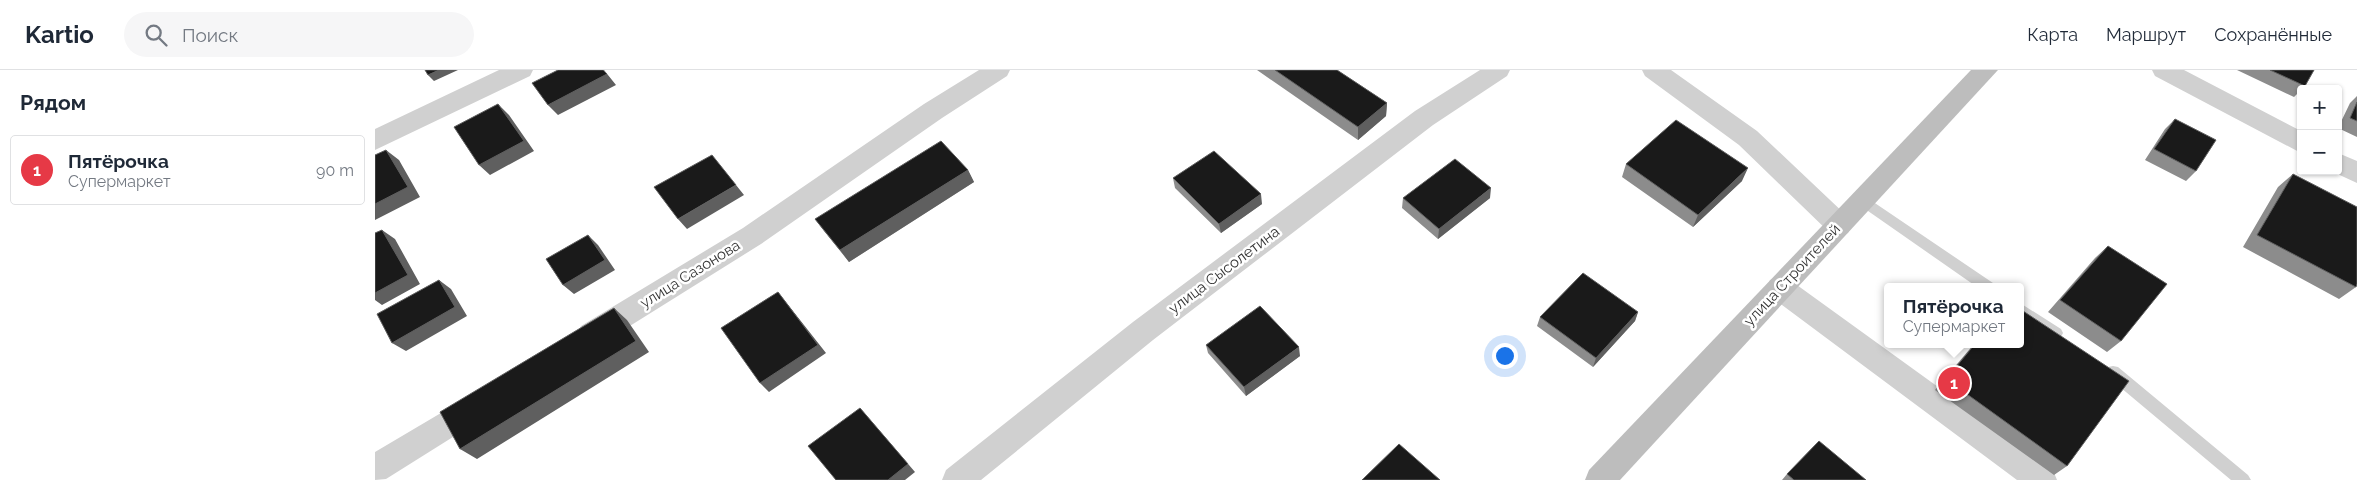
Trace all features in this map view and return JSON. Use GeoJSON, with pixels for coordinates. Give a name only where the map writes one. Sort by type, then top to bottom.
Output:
{"type":"FeatureCollection","features":[{"type":"Feature","properties":{"kind":"main road","name":"улица Строителей"},"geometry":{"type":"LineString","coordinates":[[1600,480],[1985,70]]}},
{"type":"Feature","properties":{"kind":"street"},"geometry":{"type":"LineString","coordinates":[[375,140],[521,70]]}},
{"type":"Feature","properties":{"kind":"street","name":"улица Сазонова"},"geometry":{"type":"LineString","coordinates":[[568,350],[752,236],[933,111],[998,70]]}},
{"type":"Feature","properties":{"kind":"street","name":"улица Сысолетина"},"geometry":{"type":"LineString","coordinates":[[957,480],[1143,332],[1416,124],[1498,70]]}},
{"type":"Feature","properties":{"kind":"street"},"geometry":{"type":"LineString","coordinates":[[1654,70],[1748,138],[1839,225]]}},
{"type":"Feature","properties":{"kind":"street"},"geometry":{"type":"LineString","coordinates":[[2164,70],[2297,141]]}},
{"type":"Feature","properties":{"kind":"street"},"geometry":{"type":"LineString","coordinates":[[2342,165],[2357,173]]}},
{"type":"Feature","properties":{"kind":"street"},"geometry":{"type":"LineString","coordinates":[[1780,288],[2042,480]]}},
{"type":"Feature","properties":{"kind":"street"},"geometry":{"type":"LineString","coordinates":[[375,470],[501,392]]}},
{"type":"Feature","properties":{"kind":"lane"},"geometry":{"type":"LineString","coordinates":[[1863,200],[1983,283]]}},
{"type":"Feature","properties":{"kind":"lane"},"geometry":{"type":"LineString","coordinates":[[2024,312],[2066,340]]}},
{"type":"Feature","properties":{"kind":"lane"},"geometry":{"type":"LineString","coordinates":[[2097,361],[2120,377],[2243,480]]}},
{"type":"Feature","properties":{"kind":"building"},"geometry":{"type":"Polygon","coordinates":[[[425,70],[439,70],[428,75],[425,70]]]}},
{"type":"Feature","properties":{"kind":"building"},"geometry":{"type":"Polygon","coordinates":[[[558,70],[603,70],[607,74],[548,105],[532,83],[558,70]]]}},
{"type":"Feature","properties":{"kind":"building"},"geometry":{"type":"Polygon","coordinates":[[[1275,70],[1337,70],[1387,103],[1358,127],[1275,70]]]}},
{"type":"Feature","properties":{"kind":"building"},"geometry":{"type":"Polygon","coordinates":[[[2270,70],[2314,70],[2306,85],[2270,70]]]}},
{"type":"Feature","properties":{"kind":"building"},"geometry":{"type":"Polygon","coordinates":[[[2357,102],[2357,121],[2350,118],[2357,102]]]}},
{"type":"Feature","properties":{"kind":"building"},"geometry":{"type":"Polygon","coordinates":[[[498,104],[524,141],[479,165],[454,127],[498,104]]]}},
{"type":"Feature","properties":{"kind":"building"},"geometry":{"type":"Polygon","coordinates":[[[2175,119],[2216,140],[2196,171],[2154,149],[2175,119]]]}},
{"type":"Feature","properties":{"kind":"building"},"geometry":{"type":"Polygon","coordinates":[[[1676,120],[1748,168],[1698,215],[1626,164],[1676,120]]]}},
{"type":"Feature","properties":{"kind":"building"},"geometry":{"type":"Polygon","coordinates":[[[941,141],[968,170],[840,250],[815,219],[941,141]]]}},
{"type":"Feature","properties":{"kind":"building"},"geometry":{"type":"Polygon","coordinates":[[[386,150],[408,187],[375,204],[375,155],[386,150]]]}},
{"type":"Feature","properties":{"kind":"building"},"geometry":{"type":"Polygon","coordinates":[[[1214,151],[1261,194],[1219,224],[1173,178],[1214,151]]]}},
{"type":"Feature","properties":{"kind":"building"},"geometry":{"type":"Polygon","coordinates":[[[712,155],[736,185],[678,219],[654,187],[712,155]]]}},
{"type":"Feature","properties":{"kind":"building"},"geometry":{"type":"Polygon","coordinates":[[[1455,159],[1491,188],[1439,229],[1403,198],[1455,159]]]}},
{"type":"Feature","properties":{"kind":"building"},"geometry":{"type":"Polygon","coordinates":[[[2293,174],[2357,207],[2356,287],[2257,235],[2293,174]]]}},
{"type":"Feature","properties":{"kind":"building"},"geometry":{"type":"Polygon","coordinates":[[[382,230],[408,275],[375,293],[375,233],[382,230]]]}},
{"type":"Feature","properties":{"kind":"building"},"geometry":{"type":"Polygon","coordinates":[[[588,235],[605,260],[563,285],[546,259],[588,235]]]}},
{"type":"Feature","properties":{"kind":"building"},"geometry":{"type":"Polygon","coordinates":[[[2108,246],[2167,284],[2121,341],[2060,300],[2108,246]]]}},
{"type":"Feature","properties":{"kind":"building"},"geometry":{"type":"Polygon","coordinates":[[[1583,273],[1638,312],[1596,358],[1540,317],[1583,273]]]}},
{"type":"Feature","properties":{"kind":"building"},"geometry":{"type":"Polygon","coordinates":[[[439,280],[455,307],[392,343],[377,314],[439,280]]]}},
{"type":"Feature","properties":{"kind":"building"},"geometry":{"type":"Polygon","coordinates":[[[778,292],[818,345],[760,383],[721,328],[778,292]]]}},
{"type":"Feature","properties":{"kind":"building"},"geometry":{"type":"Polygon","coordinates":[[[1260,306],[1299,347],[1244,387],[1206,345],[1260,306]]]}},
{"type":"Feature","properties":{"kind":"building"},"geometry":{"type":"Polygon","coordinates":[[[614,308],[636,341],[460,449],[440,412],[614,308]]]}},
{"type":"Feature","properties":{"kind":"building"},"geometry":{"type":"Polygon","coordinates":[[[2024,312],[2129,381],[2067,466],[1946,379],[1972,348],[2024,348],[2024,312]]]}},
{"type":"Feature","properties":{"kind":"building"},"geometry":{"type":"Polygon","coordinates":[[[860,408],[908,464],[888,480],[836,480],[808,446],[860,408]]]}},
{"type":"Feature","properties":{"kind":"building"},"geometry":{"type":"Polygon","coordinates":[[[1819,441],[1866,480],[1794,480],[1787,474],[1819,441]]]}},
{"type":"Feature","properties":{"kind":"building"},"geometry":{"type":"Polygon","coordinates":[[[1399,444],[1440,480],[1362,480],[1399,444]]]}},
{"type":"Feature","properties":{"kind":"place","name":"Пятёрочка"},"geometry":{"type":"Point","coordinates":[1954,383]}}]}
